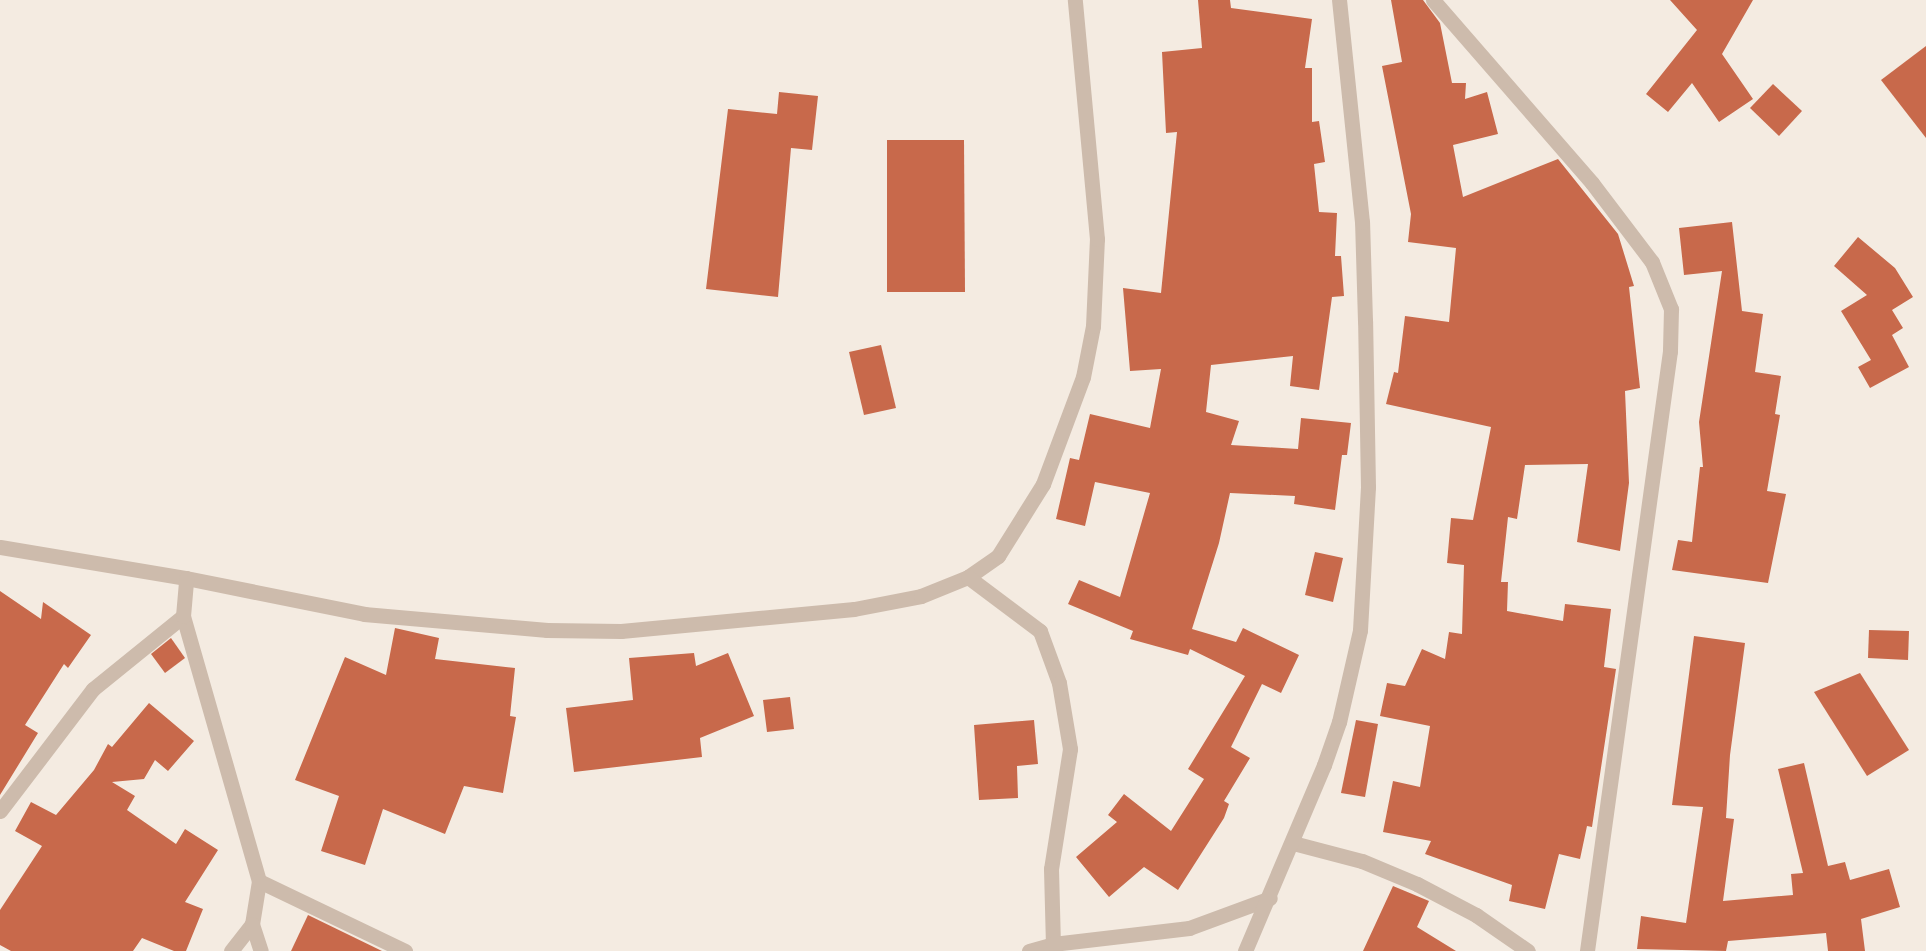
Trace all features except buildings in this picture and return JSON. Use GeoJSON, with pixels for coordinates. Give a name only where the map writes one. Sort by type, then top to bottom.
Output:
{"type":"FeatureCollection","features":[{"type":"Feature","properties":{"kind":"street"},"geometry":{"type":"LineString","coordinates":[[0,547],[186,578],[364,614],[535,629],[621,631],[855,609],[921,596],[968,577],[998,556],[1043,484],[1083,376],[1093,326],[1097,239],[1075,0]]}},
{"type":"Feature","properties":{"kind":"street"},"geometry":{"type":"LineString","coordinates":[[1245,951],[1293,843],[1339,722],[1360,630],[1366,547],[1362,222],[1340,0]]}},
{"type":"Feature","properties":{"kind":"street"},"geometry":{"type":"LineString","coordinates":[[1433,0],[1592,183],[1652,262],[1671,309],[1670,351],[1587,951]]}},
{"type":"Feature","properties":{"kind":"street"},"geometry":{"type":"LineString","coordinates":[[968,577],[1040,631],[1059,683],[1070,749],[1051,869],[1053,944]]}},
{"type":"Feature","properties":{"kind":"street"},"geometry":{"type":"LineString","coordinates":[[186,578],[183,616],[259,881],[252,924],[261,951]]}},
{"type":"Feature","properties":{"kind":"street"},"geometry":{"type":"LineString","coordinates":[[0,811],[93,689],[183,616]]}},
{"type":"Feature","properties":{"kind":"street"},"geometry":{"type":"LineString","coordinates":[[1293,843],[1362,861],[1417,884],[1476,915],[1528,951]]}},
{"type":"Feature","properties":{"kind":"street"},"geometry":{"type":"LineString","coordinates":[[259,881],[405,951]]}},
{"type":"Feature","properties":{"kind":"street"},"geometry":{"type":"LineString","coordinates":[[1029,951],[1053,944],[1169,933],[1270,898]]}},
{"type":"Feature","properties":{"kind":"street"},"geometry":{"type":"LineString","coordinates":[[231,951],[252,924]]}}]}
